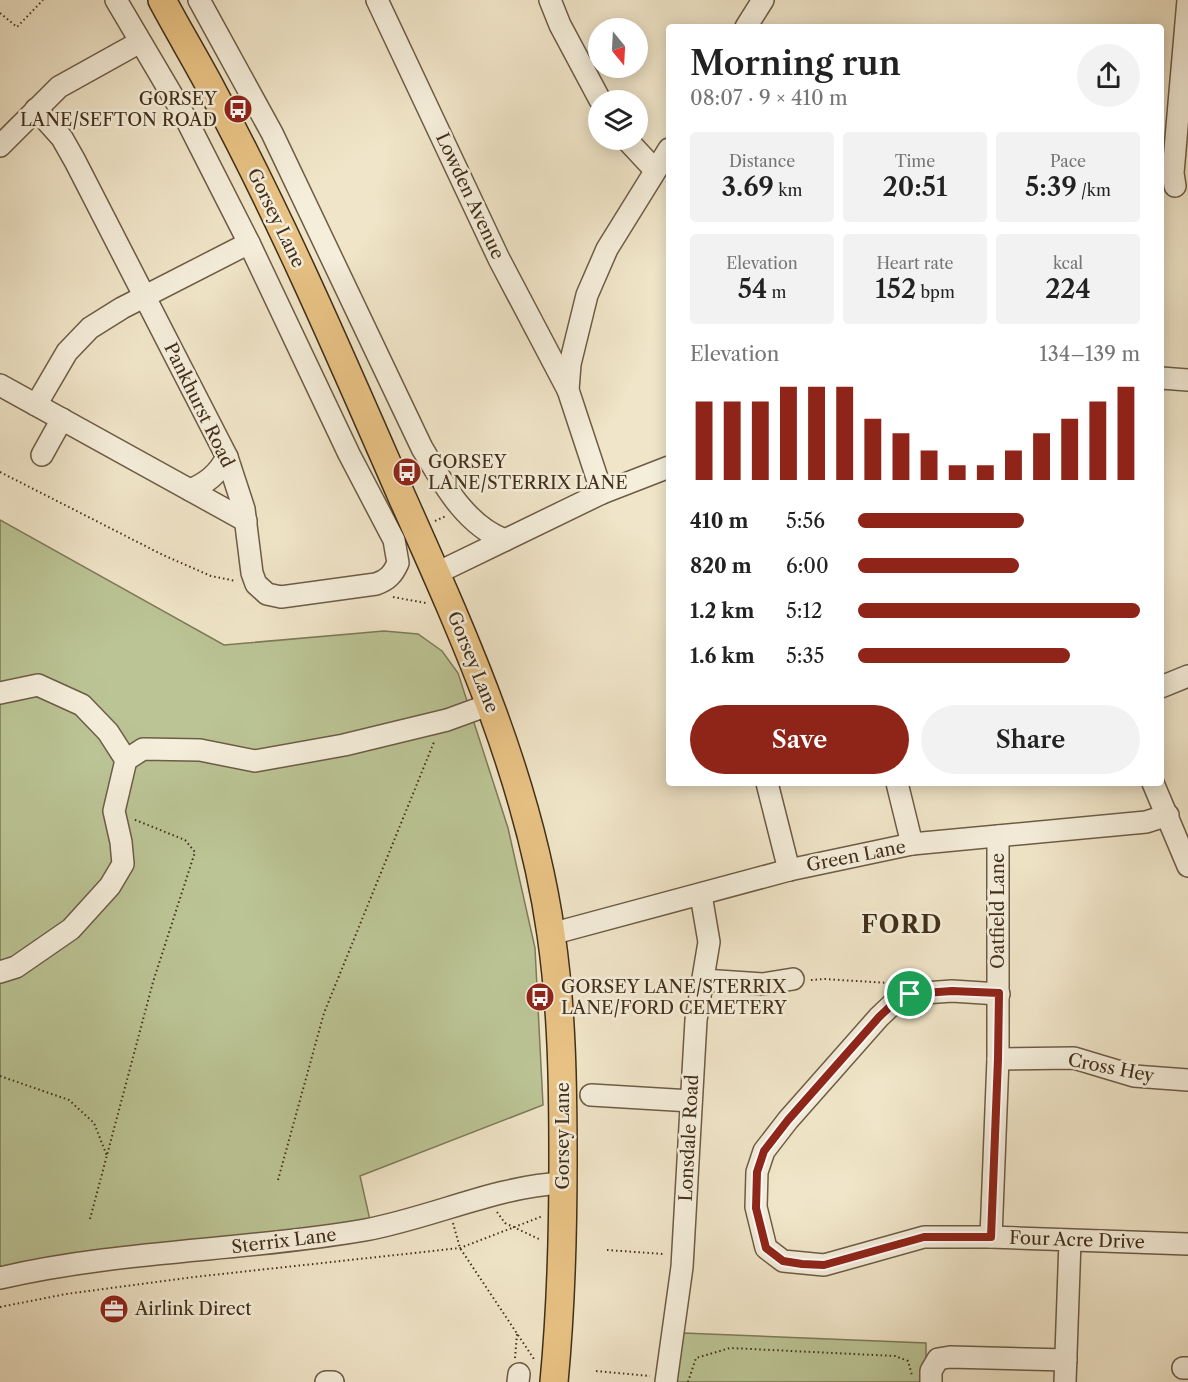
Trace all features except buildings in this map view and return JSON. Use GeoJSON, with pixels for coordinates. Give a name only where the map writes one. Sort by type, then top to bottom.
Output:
{"type":"FeatureCollection","features":[{"type":"Feature","properties":{"kind":"main road","name":"Gorsey Lane"},"geometry":{"type":"LineString","coordinates":[[162,0],[212,90],[304,276],[437,573],[490,704],[513,769],[531,833],[551,934],[561,1044],[563,1238],[546,1373]]}},
{"type":"Feature","properties":{"kind":"street","name":"Gorsey Lane"},"geometry":{"type":"LineString","coordinates":[[116,0],[185,117],[394,540],[399,556],[394,571],[384,581],[376,584],[287,597],[273,597],[256,584]]}},
{"type":"Feature","properties":{"kind":"street"},"geometry":{"type":"LineString","coordinates":[[200,0],[272,133],[422,448],[446,488],[463,509],[479,526],[505,540]]}},
{"type":"Feature","properties":{"kind":"street","name":"Lowden Avenue"},"geometry":{"type":"LineString","coordinates":[[377,0],[499,259],[568,390]]}},
{"type":"Feature","properties":{"kind":"street"},"geometry":{"type":"LineString","coordinates":[[550,0],[560,25],[595,90]]}},
{"type":"Feature","properties":{"kind":"street"},"geometry":{"type":"LineString","coordinates":[[1175,192],[1173,173],[1188,0]]}},
{"type":"Feature","properties":{"kind":"street"},"geometry":{"type":"LineString","coordinates":[[748,24],[761,1]]}},
{"type":"Feature","properties":{"kind":"street"},"geometry":{"type":"LineString","coordinates":[[0,146],[59,87],[140,42]]}},
{"type":"Feature","properties":{"kind":"street","name":"Pankhurst Road"},"geometry":{"type":"LineString","coordinates":[[36,109],[62,138],[227,457],[246,521],[252,573],[256,584]]}},
{"type":"Feature","properties":{"kind":"street"},"geometry":{"type":"LineString","coordinates":[[636,150],[655,170]]}},
{"type":"Feature","properties":{"kind":"street"},"geometry":{"type":"LineString","coordinates":[[602,493],[568,390],[570,364],[587,295],[607,249],[666,154]]}},
{"type":"Feature","properties":{"kind":"street"},"geometry":{"type":"LineString","coordinates":[[36,405],[62,360],[78,339],[104,318],[249,243]]}},
{"type":"Feature","properties":{"kind":"street"},"geometry":{"type":"LineString","coordinates":[[1164,378],[1188,380]]}},
{"type":"Feature","properties":{"kind":"street"},"geometry":{"type":"LineString","coordinates":[[0,385],[246,521]]}},
{"type":"Feature","properties":{"kind":"street"},"geometry":{"type":"LineString","coordinates":[[42,455],[62,418]]}},
{"type":"Feature","properties":{"kind":"street"},"geometry":{"type":"LineString","coordinates":[[190,490],[211,478],[221,468],[227,457]]}},
{"type":"Feature","properties":{"kind":"street"},"geometry":{"type":"LineString","coordinates":[[437,573],[602,493],[666,468]]}},
{"type":"Feature","properties":{"kind":"street"},"geometry":{"type":"LineString","coordinates":[[1164,686],[1188,676]]}},
{"type":"Feature","properties":{"kind":"street"},"geometry":{"type":"LineString","coordinates":[[0,693],[38,685],[82,705],[108,732],[126,760]]}},
{"type":"Feature","properties":{"kind":"street"},"geometry":{"type":"LineString","coordinates":[[0,972],[16,967],[71,929],[110,886],[123,864],[114,811],[126,760],[143,749],[200,750],[255,761],[344,745],[442,721],[490,704]]}},
{"type":"Feature","properties":{"kind":"street"},"geometry":{"type":"LineString","coordinates":[[768,786],[789,870]]}},
{"type":"Feature","properties":{"kind":"street"},"geometry":{"type":"LineString","coordinates":[[898,786],[912,844]]}},
{"type":"Feature","properties":{"kind":"street"},"geometry":{"type":"LineString","coordinates":[[1155,786],[1188,866]]}},
{"type":"Feature","properties":{"kind":"street","name":"Green Lane"},"geometry":{"type":"LineString","coordinates":[[551,934],[789,870],[912,844],[1146,822],[1168,815]]}},
{"type":"Feature","properties":{"kind":"street","name":"Oatfield Lane"},"geometry":{"type":"LineString","coordinates":[[991,1237],[998,1059],[998,836]]}},
{"type":"Feature","properties":{"kind":"street","name":"Lonsdale Road"},"geometry":{"type":"LineString","coordinates":[[666,1380],[682,1256],[696,1020],[709,942],[701,895]]}},
{"type":"Feature","properties":{"kind":"street"},"geometry":{"type":"LineString","coordinates":[[703,980],[763,984],[794,979]]}},
{"type":"Feature","properties":{"kind":"street"},"geometry":{"type":"LineString","coordinates":[[910,994],[952,991],[999,993]]}},
{"type":"Feature","properties":{"kind":"street","name":"Four Acre Drive"},"geometry":{"type":"LineString","coordinates":[[910,994],[896,1001],[879,1017],[788,1120],[764,1151],[757,1172],[756,1208],[766,1248],[783,1261],[824,1265],[924,1237],[1188,1244]]}},
{"type":"Feature","properties":{"kind":"street","name":"Cross Hey"},"geometry":{"type":"LineString","coordinates":[[998,1059],[1074,1058],[1134,1076],[1188,1080]]}},
{"type":"Feature","properties":{"kind":"street"},"geometry":{"type":"LineString","coordinates":[[591,1095],[691,1101]]}},
{"type":"Feature","properties":{"kind":"street","name":"Sterrix Lane"},"geometry":{"type":"LineString","coordinates":[[0,1278],[83,1262],[293,1241],[367,1230],[533,1185],[563,1183]]}},
{"type":"Feature","properties":{"kind":"street"},"geometry":{"type":"LineString","coordinates":[[1065,1382],[1070,1241]]}},
{"type":"Feature","properties":{"kind":"street"},"geometry":{"type":"LineString","coordinates":[[922,1379],[931,1371],[938,1359],[950,1356],[1066,1360]]}},
{"type":"Feature","properties":{"kind":"street"},"geometry":{"type":"LineString","coordinates":[[326,1382],[333,1382]]}},
{"type":"Feature","properties":{"kind":"path"},"geometry":{"type":"LineString","coordinates":[[0,13],[16,27],[43,0]]}},
{"type":"Feature","properties":{"kind":"path"},"geometry":{"type":"LineString","coordinates":[[0,472],[163,555],[211,576],[256,584]]}},
{"type":"Feature","properties":{"kind":"path"},"geometry":{"type":"LineString","coordinates":[[392,597],[432,604],[450,603]]}},
{"type":"Feature","properties":{"kind":"path"},"geometry":{"type":"LineString","coordinates":[[278,1180],[324,1013],[442,721]]}},
{"type":"Feature","properties":{"kind":"path"},"geometry":{"type":"LineString","coordinates":[[90,1219],[153,982],[195,852],[185,840],[114,811]]}},
{"type":"Feature","properties":{"kind":"path"},"geometry":{"type":"LineString","coordinates":[[794,979],[903,984],[910,994]]}},
{"type":"Feature","properties":{"kind":"path"},"geometry":{"type":"LineString","coordinates":[[0,1076],[69,1100],[94,1123],[107,1156]]}},
{"type":"Feature","properties":{"kind":"path"},"geometry":{"type":"LineString","coordinates":[[493,1196],[499,1217],[513,1228],[543,1241]]}},
{"type":"Feature","properties":{"kind":"path"},"geometry":{"type":"LineString","coordinates":[[449,1209],[459,1248],[546,1373]]}},
{"type":"Feature","properties":{"kind":"path"},"geometry":{"type":"LineString","coordinates":[[0,1307],[66,1294],[194,1277],[459,1248],[543,1215]]}},
{"type":"Feature","properties":{"kind":"path"},"geometry":{"type":"LineString","coordinates":[[607,1250],[682,1256]]}},
{"type":"Feature","properties":{"kind":"path"},"geometry":{"type":"LineString","coordinates":[[688,1382],[696,1358],[730,1348],[896,1356],[908,1361],[922,1379]]}},
{"type":"Feature","properties":{"kind":"path"},"geometry":{"type":"LineString","coordinates":[[596,1371],[666,1380]]}},
{"type":"Feature","properties":{"kind":"green space"},"geometry":{"type":"Polygon","coordinates":[[[0,520],[224,645],[384,631],[418,634],[442,651],[458,673],[508,828],[535,948],[543,1105],[360,1176],[370,1220],[0,1268],[0,520]]]}},
{"type":"Feature","properties":{"kind":"green space"},"geometry":{"type":"Polygon","coordinates":[[[683,1333],[926,1343],[926,1382],[676,1382],[683,1333]]]}},
{"type":"Feature","properties":{"kind":"place","name":"GORSEY LANE/SEFTON ROAD"},"geometry":{"type":"Point","coordinates":[238,109]}},
{"type":"Feature","properties":{"kind":"place","name":"GORSEY LANE/STERRIX LANE"},"geometry":{"type":"Point","coordinates":[407,472]}},
{"type":"Feature","properties":{"kind":"place","name":"GORSEY LANE/STERRIX LANE/FORD CEMETERY"},"geometry":{"type":"Point","coordinates":[540,997]}},
{"type":"Feature","properties":{"kind":"place","name":"Airlink Direct"},"geometry":{"type":"Point","coordinates":[114,1309]}},
{"type":"Feature","properties":{"kind":"district","name":"FORD"},"geometry":{"type":"Point","coordinates":[902,925]}},
{"type":"Feature","properties":{"kind":"route"},"geometry":{"type":"LineString","coordinates":[[952,991],[999,993],[991,1237],[924,1237],[824,1265],[783,1261],[766,1248],[756,1208],[757,1172],[764,1151],[788,1120],[879,1017],[896,1001],[910,994],[952,991]]}}]}
